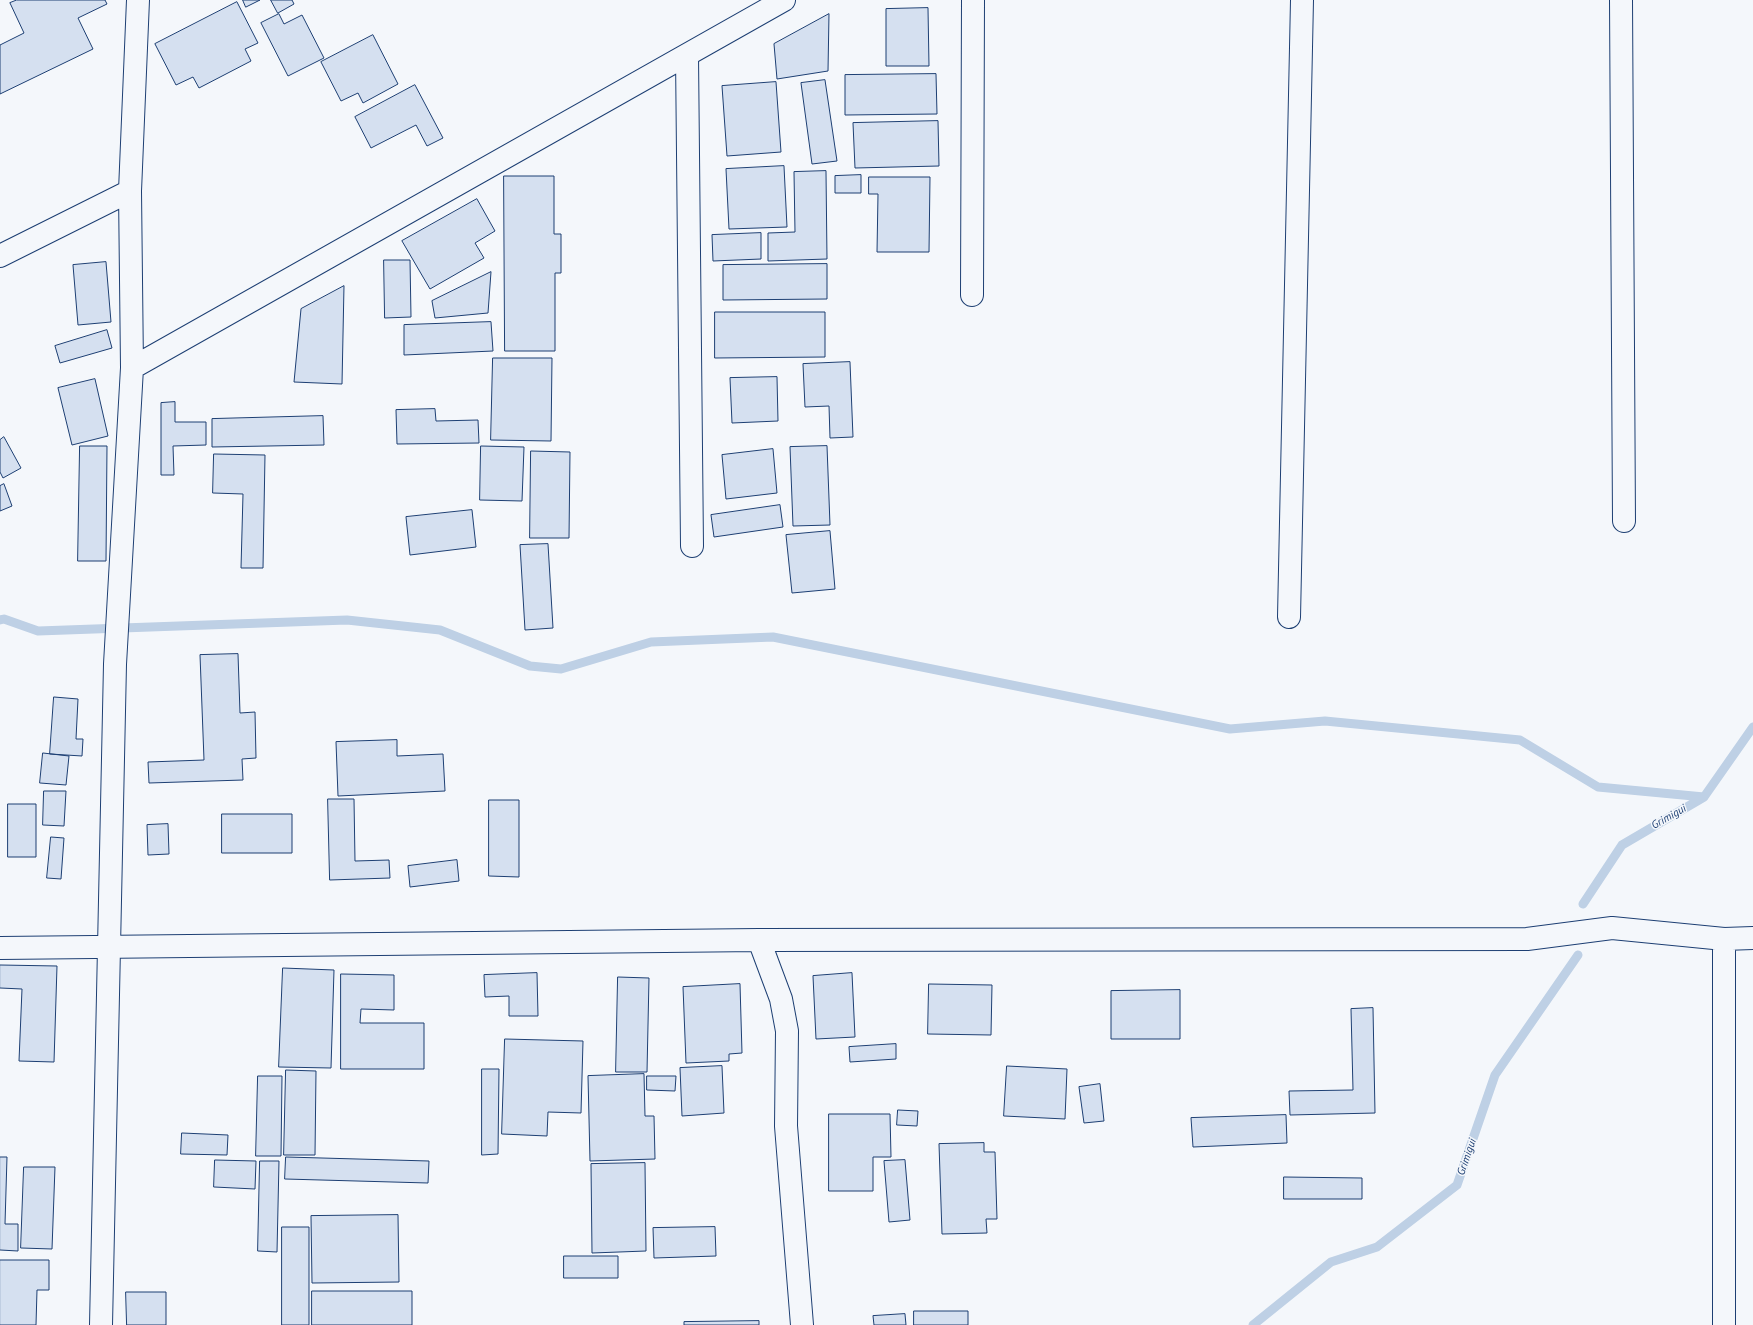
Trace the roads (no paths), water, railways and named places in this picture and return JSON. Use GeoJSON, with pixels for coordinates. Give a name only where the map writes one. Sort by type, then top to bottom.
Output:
{"type":"FeatureCollection","features":[{"type":"Feature","properties":{"kind":"street"},"geometry":{"type":"LineString","coordinates":[[101,1325],[115,664],[132,368],[130,191],[138,0]]}},
{"type":"Feature","properties":{"kind":"street"},"geometry":{"type":"LineString","coordinates":[[132,368],[784,0]]}},
{"type":"Feature","properties":{"kind":"street"},"geometry":{"type":"LineString","coordinates":[[972,295],[973,0]]}},
{"type":"Feature","properties":{"kind":"street"},"geometry":{"type":"LineString","coordinates":[[1289,617],[1302,0]]}},
{"type":"Feature","properties":{"kind":"street"},"geometry":{"type":"LineString","coordinates":[[1621,0],[1624,521]]}},
{"type":"Feature","properties":{"kind":"street"},"geometry":{"type":"LineString","coordinates":[[687,56],[692,546]]}},
{"type":"Feature","properties":{"kind":"street"},"geometry":{"type":"LineString","coordinates":[[0,256],[130,191]]}},
{"type":"Feature","properties":{"kind":"street"},"geometry":{"type":"LineString","coordinates":[[0,948],[759,940],[1527,939],[1612,928],[1724,939],[1753,938]]}},
{"type":"Feature","properties":{"kind":"street"},"geometry":{"type":"LineString","coordinates":[[1724,939],[1724,1325]]}},
{"type":"Feature","properties":{"kind":"street"},"geometry":{"type":"LineString","coordinates":[[759,940],[781,999],[787,1031],[786,1126],[802,1325]]}},
{"type":"Feature","properties":{"kind":"waterway"},"geometry":{"type":"LineString","coordinates":[[0,620],[4,619],[38,631],[347,620],[440,630],[530,666],[561,669],[651,642],[773,637],[1230,729],[1325,721],[1520,740],[1598,787],[1704,797]]}},
{"type":"Feature","properties":{"kind":"waterway","name":"Grimigui"},"geometry":{"type":"LineString","coordinates":[[1583,904],[1622,845],[1704,797],[1753,727]]}},
{"type":"Feature","properties":{"kind":"waterway","name":"Grimigui"},"geometry":{"type":"LineString","coordinates":[[1253,1325],[1331,1262],[1377,1247],[1457,1185],[1495,1075],[1578,955]]}}]}
